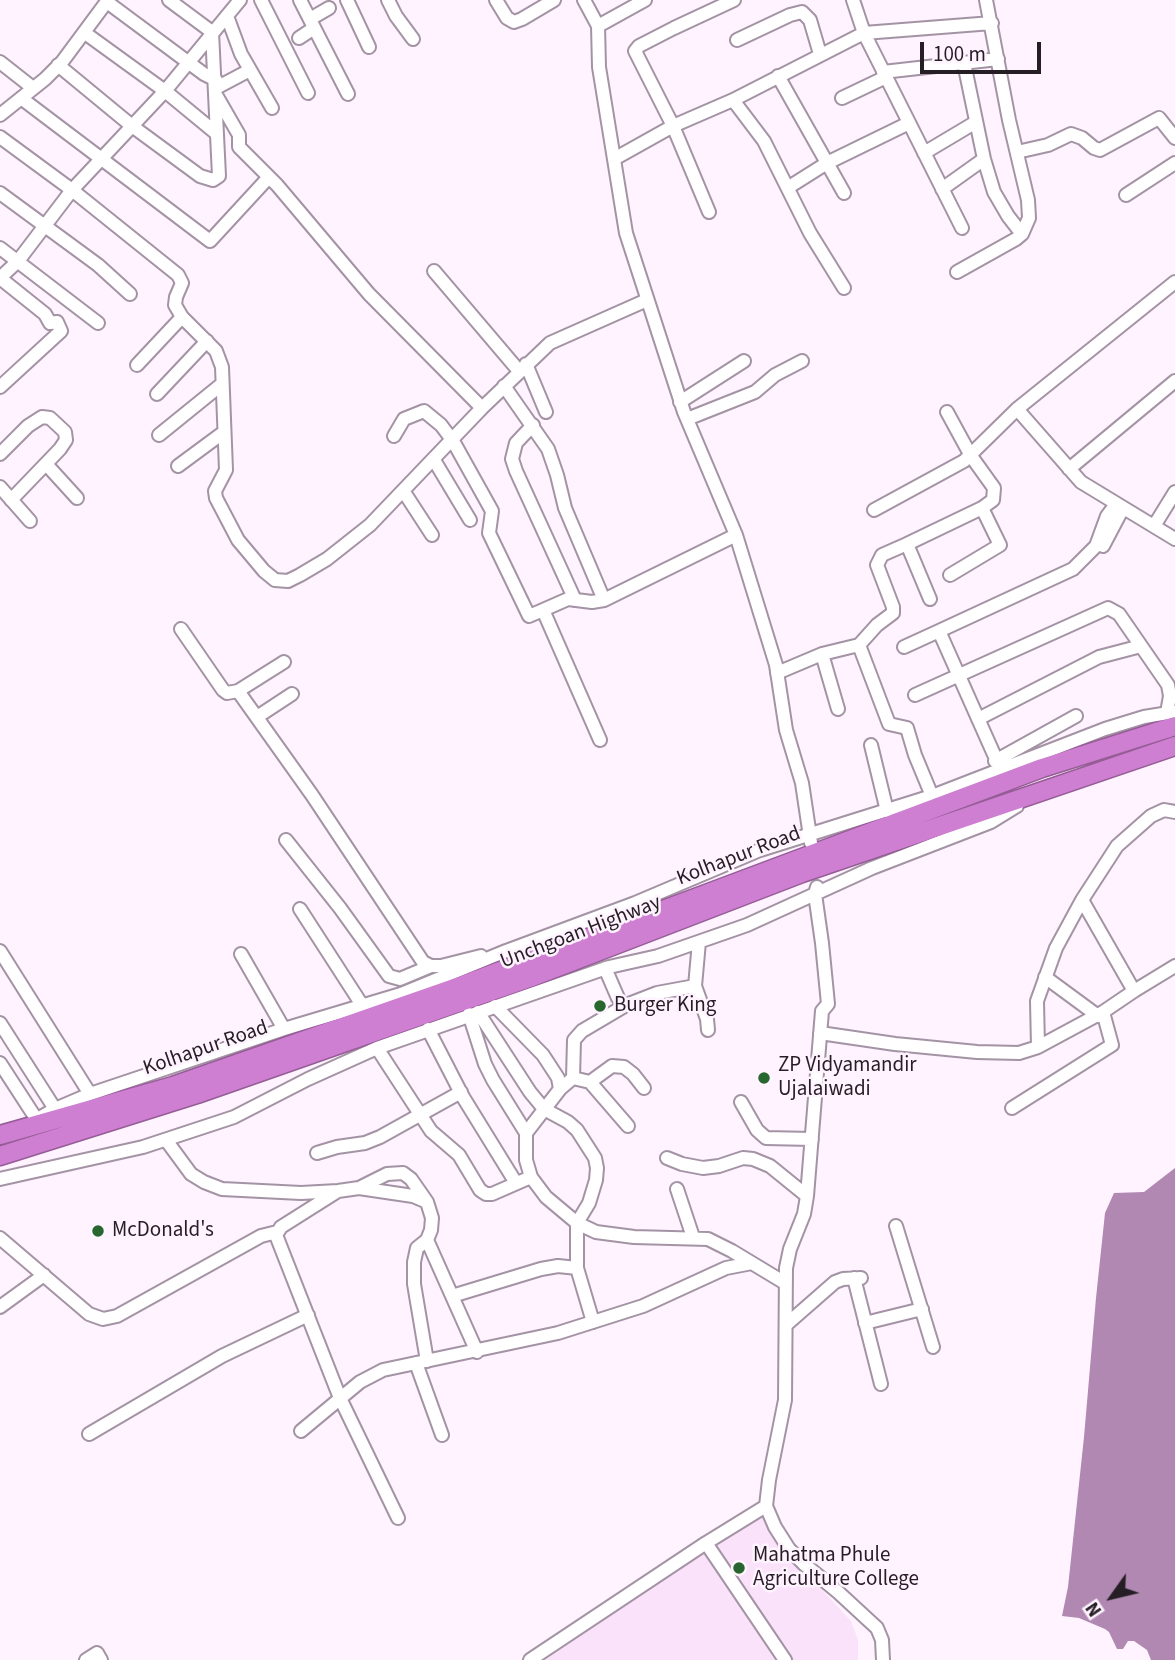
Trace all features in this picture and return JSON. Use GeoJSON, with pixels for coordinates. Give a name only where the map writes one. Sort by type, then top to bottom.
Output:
{"type":"FeatureCollection","features":[{"type":"Feature","properties":{"kind":"highway","name":"Kolhapur Road"},"geometry":{"type":"LineString","coordinates":[[0,1135],[32,1123],[173,1086],[463,985],[1172,717]]}},
{"type":"Feature","properties":{"kind":"highway","name":"Unchgoan Highway"},"geometry":{"type":"LineString","coordinates":[[0,1156],[197,1094],[466,1001],[802,873],[1175,746]]}},
{"type":"Feature","properties":{"kind":"street"},"geometry":{"type":"LineString","coordinates":[[58,65],[132,126],[200,176],[213,180],[221,174],[216,135],[212,32],[169,0]]}},
{"type":"Feature","properties":{"kind":"street"},"geometry":{"type":"LineString","coordinates":[[0,387],[61,331],[57,322],[50,323],[45,314],[0,278],[18,261],[72,190],[165,90],[240,0]]}},
{"type":"Feature","properties":{"kind":"street"},"geometry":{"type":"LineString","coordinates":[[261,0],[308,93]]}},
{"type":"Feature","properties":{"kind":"street"},"geometry":{"type":"LineString","coordinates":[[300,0],[348,94]]}},
{"type":"Feature","properties":{"kind":"street"},"geometry":{"type":"LineString","coordinates":[[347,0],[369,47]]}},
{"type":"Feature","properties":{"kind":"street"},"geometry":{"type":"LineString","coordinates":[[388,0],[413,39]]}},
{"type":"Feature","properties":{"kind":"street"},"geometry":{"type":"LineString","coordinates":[[496,0],[507,18],[514,22],[554,0]]}},
{"type":"Feature","properties":{"kind":"street"},"geometry":{"type":"LineString","coordinates":[[584,0],[598,26],[599,67],[626,233],[680,402],[736,535],[777,673],[786,730],[802,783],[808,835],[813,850]]}},
{"type":"Feature","properties":{"kind":"street"},"geometry":{"type":"LineString","coordinates":[[598,26],[645,0]]}},
{"type":"Feature","properties":{"kind":"street"},"geometry":{"type":"LineString","coordinates":[[709,212],[673,126],[635,51],[662,34],[734,0]]}},
{"type":"Feature","properties":{"kind":"street"},"geometry":{"type":"LineString","coordinates":[[957,272],[1022,234],[1029,218],[1028,200],[986,0]]}},
{"type":"Feature","properties":{"kind":"street"},"geometry":{"type":"LineString","coordinates":[[0,115],[58,65],[107,1],[187,62],[216,88],[239,135],[239,147],[269,177],[369,294],[482,408]]}},
{"type":"Feature","properties":{"kind":"street"},"geometry":{"type":"LineString","coordinates":[[856,1],[864,33],[962,228]]}},
{"type":"Feature","properties":{"kind":"street"},"geometry":{"type":"LineString","coordinates":[[299,38],[330,8]]}},
{"type":"Feature","properties":{"kind":"street"},"geometry":{"type":"LineString","coordinates":[[737,40],[802,12],[810,20],[820,54]]}},
{"type":"Feature","properties":{"kind":"street"},"geometry":{"type":"LineString","coordinates":[[227,16],[242,54],[272,108]]}},
{"type":"Feature","properties":{"kind":"street"},"geometry":{"type":"LineString","coordinates":[[614,159],[673,126],[733,100],[864,33],[992,23]]}},
{"type":"Feature","properties":{"kind":"street"},"geometry":{"type":"LineString","coordinates":[[85,33],[165,90],[216,135],[239,135]]}},
{"type":"Feature","properties":{"kind":"street"},"geometry":{"type":"LineString","coordinates":[[842,98],[884,74],[998,59]]}},
{"type":"Feature","properties":{"kind":"street"},"geometry":{"type":"LineString","coordinates":[[0,62],[33,88]]}},
{"type":"Feature","properties":{"kind":"street"},"geometry":{"type":"LineString","coordinates":[[964,63],[984,159],[994,192],[1022,234]]}},
{"type":"Feature","properties":{"kind":"street"},"geometry":{"type":"LineString","coordinates":[[216,88],[250,70]]}},
{"type":"Feature","properties":{"kind":"street"},"geometry":{"type":"LineString","coordinates":[[778,76],[844,193]]}},
{"type":"Feature","properties":{"kind":"street"},"geometry":{"type":"LineString","coordinates":[[21,98],[210,241],[269,177]]}},
{"type":"Feature","properties":{"kind":"street"},"geometry":{"type":"LineString","coordinates":[[733,100],[764,141],[810,233],[844,288]]}},
{"type":"Feature","properties":{"kind":"street"},"geometry":{"type":"LineString","coordinates":[[1017,152],[1048,145],[1071,134],[1100,150],[1159,118],[1175,138]]}},
{"type":"Feature","properties":{"kind":"street"},"geometry":{"type":"LineString","coordinates":[[924,153],[976,122]]}},
{"type":"Feature","properties":{"kind":"street"},"geometry":{"type":"LineString","coordinates":[[789,187],[827,163],[909,123]]}},
{"type":"Feature","properties":{"kind":"street"},"geometry":{"type":"LineString","coordinates":[[0,137],[72,190],[178,275],[182,283],[175,305],[182,317],[220,358],[226,470],[215,491],[216,498],[238,540],[275,580],[288,581],[327,559],[370,525],[482,408],[550,343],[648,300]]}},
{"type":"Feature","properties":{"kind":"street"},"geometry":{"type":"LineString","coordinates":[[942,189],[984,159]]}},
{"type":"Feature","properties":{"kind":"street"},"geometry":{"type":"LineString","coordinates":[[1126,195],[1175,163]]}},
{"type":"Feature","properties":{"kind":"street"},"geometry":{"type":"LineString","coordinates":[[0,193],[98,265],[130,294]]}},
{"type":"Feature","properties":{"kind":"street"},"geometry":{"type":"LineString","coordinates":[[0,248],[98,323]]}},
{"type":"Feature","properties":{"kind":"street"},"geometry":{"type":"LineString","coordinates":[[435,271],[523,367],[547,412]]}},
{"type":"Feature","properties":{"kind":"street"},"geometry":{"type":"LineString","coordinates":[[874,510],[954,468],[971,456],[1017,409],[1175,282]]}},
{"type":"Feature","properties":{"kind":"street"},"geometry":{"type":"LineString","coordinates":[[137,365],[182,317]]}},
{"type":"Feature","properties":{"kind":"street"},"geometry":{"type":"LineString","coordinates":[[157,394],[207,341]]}},
{"type":"Feature","properties":{"kind":"street"},"geometry":{"type":"LineString","coordinates":[[687,419],[755,392],[775,375],[802,361]]}},
{"type":"Feature","properties":{"kind":"street"},"geometry":{"type":"LineString","coordinates":[[680,402],[744,362]]}},
{"type":"Feature","properties":{"kind":"street"},"geometry":{"type":"LineString","coordinates":[[1069,469],[1175,380]]}},
{"type":"Feature","properties":{"kind":"street"},"geometry":{"type":"LineString","coordinates":[[159,435],[222,384]]}},
{"type":"Feature","properties":{"kind":"street"},"geometry":{"type":"LineString","coordinates":[[504,386],[548,449],[565,508],[604,600]]}},
{"type":"Feature","properties":{"kind":"street"},"geometry":{"type":"LineString","coordinates":[[1017,409],[1081,482],[1175,539]]}},
{"type":"Feature","properties":{"kind":"street"},"geometry":{"type":"LineString","coordinates":[[394,436],[404,419],[424,411],[441,425],[453,441],[492,511],[489,533],[529,616],[568,599],[592,602],[604,600],[736,535]]}},
{"type":"Feature","properties":{"kind":"street"},"geometry":{"type":"LineString","coordinates":[[777,673],[822,654],[859,645],[892,613],[893,607],[878,571],[878,560],[882,555],[982,508],[993,500],[995,493],[991,483],[971,456],[947,412]]}},
{"type":"Feature","properties":{"kind":"street"},"geometry":{"type":"LineString","coordinates":[[0,453],[42,417],[50,418],[65,432],[66,440],[11,500]]}},
{"type":"Feature","properties":{"kind":"street"},"geometry":{"type":"LineString","coordinates":[[533,425],[516,443],[512,459],[575,600]]}},
{"type":"Feature","properties":{"kind":"street"},"geometry":{"type":"LineString","coordinates":[[178,466],[224,432]]}},
{"type":"Feature","properties":{"kind":"street"},"geometry":{"type":"LineString","coordinates":[[435,460],[470,520]]}},
{"type":"Feature","properties":{"kind":"street"},"geometry":{"type":"LineString","coordinates":[[46,464],[77,498]]}},
{"type":"Feature","properties":{"kind":"street"},"geometry":{"type":"LineString","coordinates":[[0,487],[30,521]]}},
{"type":"Feature","properties":{"kind":"street"},"geometry":{"type":"LineString","coordinates":[[460,503],[480,491]]}},
{"type":"Feature","properties":{"kind":"street"},"geometry":{"type":"LineString","coordinates":[[404,492],[432,535]]}},
{"type":"Feature","properties":{"kind":"street"},"geometry":{"type":"LineString","coordinates":[[1154,527],[1175,492]]}},
{"type":"Feature","properties":{"kind":"street"},"geometry":{"type":"LineString","coordinates":[[904,647],[1066,573],[1102,547],[1120,506]]}},
{"type":"Feature","properties":{"kind":"street"},"geometry":{"type":"LineString","coordinates":[[950,575],[1000,545],[982,508]]}},
{"type":"Feature","properties":{"kind":"street"},"geometry":{"type":"LineString","coordinates":[[906,544],[930,599]]}},
{"type":"Feature","properties":{"kind":"street"},"geometry":{"type":"LineString","coordinates":[[915,695],[960,677],[1104,608],[1116,611],[1168,685],[1172,717],[1115,726],[997,765]]}},
{"type":"Feature","properties":{"kind":"street"},"geometry":{"type":"LineString","coordinates":[[543,610],[600,740]]}},
{"type":"Feature","properties":{"kind":"street"},"geometry":{"type":"LineString","coordinates":[[181,629],[223,690],[232,693],[284,662]]}},
{"type":"Feature","properties":{"kind":"street"},"geometry":{"type":"LineString","coordinates":[[939,631],[997,765]]}},
{"type":"Feature","properties":{"kind":"street"},"geometry":{"type":"LineString","coordinates":[[859,645],[889,724],[907,728],[932,796]]}},
{"type":"Feature","properties":{"kind":"street"},"geometry":{"type":"LineString","coordinates":[[978,719],[1099,657],[1141,646]]}},
{"type":"Feature","properties":{"kind":"street"},"geometry":{"type":"LineString","coordinates":[[822,654],[838,709]]}},
{"type":"Feature","properties":{"kind":"street"},"geometry":{"type":"LineString","coordinates":[[239,691],[423,962],[431,966]]}},
{"type":"Feature","properties":{"kind":"street"},"geometry":{"type":"LineString","coordinates":[[257,717],[292,694]]}},
{"type":"Feature","properties":{"kind":"street"},"geometry":{"type":"LineString","coordinates":[[0,1063],[32,1123],[55,1109],[90,1094],[284,1029],[401,994],[635,903],[760,850],[932,796],[997,765],[1076,716]]}},
{"type":"Feature","properties":{"kind":"street"},"geometry":{"type":"LineString","coordinates":[[871,745],[887,811]]}},
{"type":"Feature","properties":{"kind":"street"},"geometry":{"type":"LineString","coordinates":[[0,1179],[113,1155],[234,1117],[377,1048],[605,968],[658,956],[747,925],[816,889],[991,822],[1035,794]]}},
{"type":"Feature","properties":{"kind":"street"},"geometry":{"type":"LineString","coordinates":[[1038,1047],[1037,1002],[1056,948],[1082,900],[1117,846],[1151,816],[1164,810],[1175,812]]}},
{"type":"Feature","properties":{"kind":"street"},"geometry":{"type":"LineString","coordinates":[[286,840],[340,908],[388,976],[400,979],[431,966],[506,951]]}},
{"type":"Feature","properties":{"kind":"street"},"geometry":{"type":"LineString","coordinates":[[816,889],[828,1004],[822,1011],[807,1196],[804,1214],[792,1244],[785,1283],[785,1400],[766,1506],[789,1549],[877,1628],[882,1640],[883,1660]]}},
{"type":"Feature","properties":{"kind":"street"},"geometry":{"type":"LineString","coordinates":[[1082,900],[1134,991]]}},
{"type":"Feature","properties":{"kind":"street"},"geometry":{"type":"LineString","coordinates":[[300,909],[362,1005]]}},
{"type":"Feature","properties":{"kind":"street"},"geometry":{"type":"LineString","coordinates":[[699,942],[695,986],[707,1019],[708,1030]]}},
{"type":"Feature","properties":{"kind":"street"},"geometry":{"type":"LineString","coordinates":[[0,951],[90,1094]]}},
{"type":"Feature","properties":{"kind":"street"},"geometry":{"type":"LineString","coordinates":[[241,954],[284,1029]]}},
{"type":"Feature","properties":{"kind":"street"},"geometry":{"type":"LineString","coordinates":[[820,1033],[977,1052],[1019,1054],[1101,1014],[1175,966]]}},
{"type":"Feature","properties":{"kind":"street"},"geometry":{"type":"LineString","coordinates":[[605,968],[618,998]]}},
{"type":"Feature","properties":{"kind":"street"},"geometry":{"type":"LineString","coordinates":[[1012,1108],[1112,1045],[1101,1014],[1045,977]]}},
{"type":"Feature","properties":{"kind":"street"},"geometry":{"type":"LineString","coordinates":[[526,1133],[560,1089],[573,1078],[575,1040],[582,1031],[626,1005],[656,993],[695,986]]}},
{"type":"Feature","properties":{"kind":"street"},"geometry":{"type":"LineString","coordinates":[[495,1006],[542,1055],[558,1078],[560,1089]]}},
{"type":"Feature","properties":{"kind":"street"},"geometry":{"type":"LineString","coordinates":[[474,1013],[497,1040],[515,1072],[544,1109],[577,1130],[596,1158],[596,1180],[589,1203],[577,1223],[577,1268],[593,1322]]}},
{"type":"Feature","properties":{"kind":"street"},"geometry":{"type":"LineString","coordinates":[[474,1013],[485,1064],[526,1133],[526,1160],[531,1177],[546,1197],[577,1223],[596,1232],[708,1239],[785,1283]]}},
{"type":"Feature","properties":{"kind":"street"},"geometry":{"type":"LineString","coordinates":[[0,1023],[55,1109]]}},
{"type":"Feature","properties":{"kind":"street"},"geometry":{"type":"LineString","coordinates":[[428,1029],[460,1092],[516,1183]]}},
{"type":"Feature","properties":{"kind":"street"},"geometry":{"type":"LineString","coordinates":[[377,1048],[421,1115],[441,1141],[459,1155],[480,1190],[492,1194],[531,1177]]}},
{"type":"Feature","properties":{"kind":"street"},"geometry":{"type":"LineString","coordinates":[[590,1082],[612,1066],[624,1067],[644,1088]]}},
{"type":"Feature","properties":{"kind":"street"},"geometry":{"type":"LineString","coordinates":[[573,1078],[590,1082],[628,1126]]}},
{"type":"Feature","properties":{"kind":"street"},"geometry":{"type":"LineString","coordinates":[[317,1153],[366,1143],[460,1092]]}},
{"type":"Feature","properties":{"kind":"street"},"geometry":{"type":"LineString","coordinates":[[741,1102],[757,1130],[766,1138],[812,1139]]}},
{"type":"Feature","properties":{"kind":"street"},"geometry":{"type":"LineString","coordinates":[[166,1140],[191,1174],[222,1189],[301,1193],[359,1188],[400,1194],[427,1202]]}},
{"type":"Feature","properties":{"kind":"street"},"geometry":{"type":"LineString","coordinates":[[667,1158],[702,1168],[719,1167],[743,1158],[753,1159],[770,1166],[807,1196]]}},
{"type":"Feature","properties":{"kind":"street"},"geometry":{"type":"LineString","coordinates":[[359,1188],[387,1174],[403,1173],[411,1178],[427,1202],[432,1218],[431,1230],[427,1240],[417,1248],[414,1284],[422,1362],[442,1435]]}},
{"type":"Feature","properties":{"kind":"street"},"geometry":{"type":"LineString","coordinates":[[677,1189],[693,1237]]}},
{"type":"Feature","properties":{"kind":"street"},"geometry":{"type":"LineString","coordinates":[[0,1238],[89,1314],[103,1320],[117,1316],[261,1237],[276,1232],[338,1191]]}},
{"type":"Feature","properties":{"kind":"street"},"geometry":{"type":"LineString","coordinates":[[896,1226],[933,1347]]}},
{"type":"Feature","properties":{"kind":"street"},"geometry":{"type":"LineString","coordinates":[[276,1232],[340,1398],[398,1518]]}},
{"type":"Feature","properties":{"kind":"street"},"geometry":{"type":"LineString","coordinates":[[427,1240],[477,1352]]}},
{"type":"Feature","properties":{"kind":"street"},"geometry":{"type":"LineString","coordinates":[[301,1430],[371,1375],[558,1334],[643,1306],[726,1268],[752,1263]]}},
{"type":"Feature","properties":{"kind":"street"},"geometry":{"type":"LineString","coordinates":[[453,1296],[541,1269],[558,1266],[577,1268]]}},
{"type":"Feature","properties":{"kind":"street"},"geometry":{"type":"LineString","coordinates":[[0,1307],[44,1275]]}},
{"type":"Feature","properties":{"kind":"street"},"geometry":{"type":"LineString","coordinates":[[787,1324],[835,1282],[858,1278],[865,1323],[881,1384]]}},
{"type":"Feature","properties":{"kind":"street"},"geometry":{"type":"LineString","coordinates":[[865,1323],[922,1309]]}},
{"type":"Feature","properties":{"kind":"street"},"geometry":{"type":"LineString","coordinates":[[89,1434],[222,1356],[308,1315]]}},
{"type":"Feature","properties":{"kind":"street"},"geometry":{"type":"LineString","coordinates":[[530,1660],[766,1506]]}},
{"type":"Feature","properties":{"kind":"street"},"geometry":{"type":"LineString","coordinates":[[706,1543],[785,1660]]}},
{"type":"Feature","properties":{"kind":"street"},"geometry":{"type":"LineString","coordinates":[[86,1660],[97,1653],[101,1660]]}},
{"type":"Feature","properties":{"kind":"shaded area"},"geometry":{"type":"Polygon","coordinates":[[[1175,1168],[1175,1660],[1151,1660],[1147,1650],[1134,1641],[1128,1641],[1123,1649],[1117,1649],[1105,1629],[1079,1618],[1062,1616],[1068,1587],[1105,1213],[1114,1193],[1144,1192],[1175,1168]]]}},
{"type":"Feature","properties":{"kind":"shaded area","name":"Mahatma Phule Agriculture College"},"geometry":{"type":"Polygon","coordinates":[[[766,1506],[788,1553],[851,1621],[858,1640],[858,1660],[545,1660],[766,1506]]]}},
{"type":"Feature","properties":{"kind":"place","name":"Burger King"},"geometry":{"type":"Point","coordinates":[600,1006]}},
{"type":"Feature","properties":{"kind":"place","name":"ZP Vidyamandir Ujalaiwadi"},"geometry":{"type":"Point","coordinates":[764,1078]}},
{"type":"Feature","properties":{"kind":"place","name":"McDonald's"},"geometry":{"type":"Point","coordinates":[98,1231]}},
{"type":"Feature","properties":{"kind":"place","name":"Mahatma Phule Agriculture College"},"geometry":{"type":"Point","coordinates":[739,1568]}}]}
